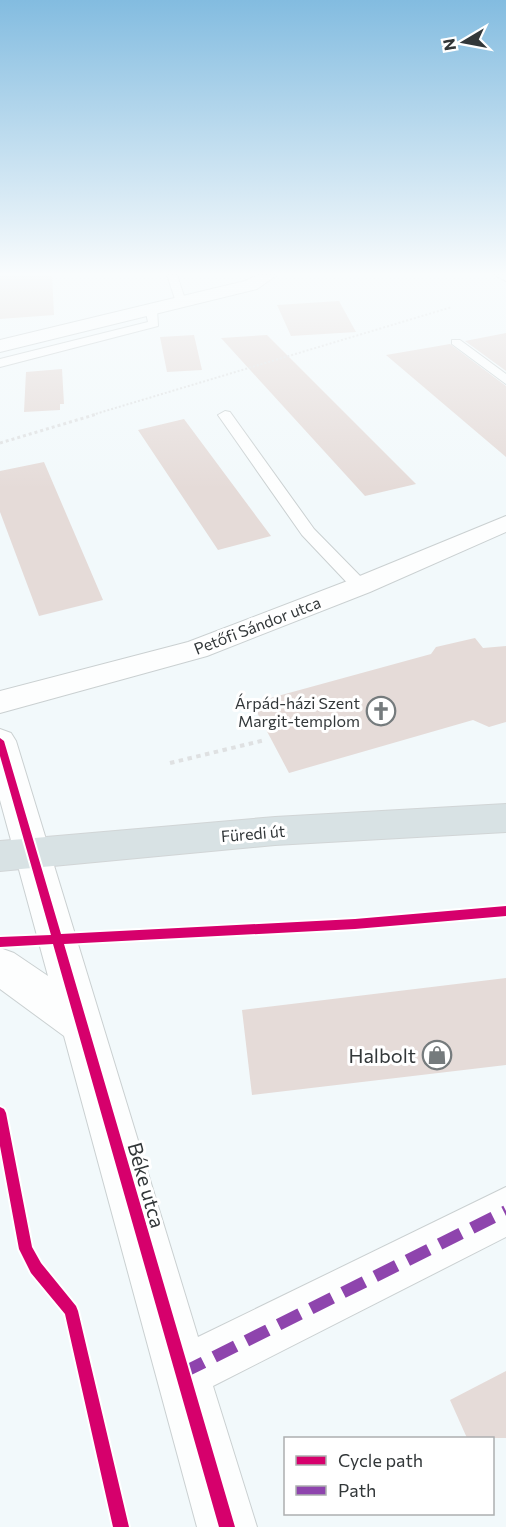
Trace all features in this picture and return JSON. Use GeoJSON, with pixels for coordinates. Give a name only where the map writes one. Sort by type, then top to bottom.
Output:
{"type":"FeatureCollection","features":[{"type":"Feature","properties":{"kind":"main road","name":"Füredi út"},"geometry":{"type":"LineString","coordinates":[[16,855],[275,831],[506,818]]}},
{"type":"Feature","properties":{"kind":"street","name":"Petőfi Sándor utca"},"geometry":{"type":"LineString","coordinates":[[0,702],[197,649],[360,586],[506,523]]}},
{"type":"Feature","properties":{"kind":"street","name":"Béke utca"},"geometry":{"type":"LineString","coordinates":[[0,741],[16,855],[83,1025],[227,1527]]}},
{"type":"Feature","properties":{"kind":"street"},"geometry":{"type":"LineString","coordinates":[[0,966],[83,1025]]}},
{"type":"Feature","properties":{"kind":"street"},"geometry":{"type":"LineString","coordinates":[[182,1373],[506,1211]]}},
{"type":"Feature","properties":{"kind":"lane"},"geometry":{"type":"LineString","coordinates":[[0,363],[66,346]]}},
{"type":"Feature","properties":{"kind":"lane"},"geometry":{"type":"LineString","coordinates":[[462,346],[506,380]]}},
{"type":"Feature","properties":{"kind":"lane"},"geometry":{"type":"LineString","coordinates":[[225,415],[308,532],[360,586]]}},
{"type":"Feature","properties":{"kind":"path"},"geometry":{"type":"LineString","coordinates":[[0,443],[322,346]]}},
{"type":"Feature","properties":{"kind":"path"},"geometry":{"type":"LineString","coordinates":[[170,763],[265,740]]}},
{"type":"Feature","properties":{"kind":"building"},"geometry":{"type":"Polygon","coordinates":[[[162,346],[197,346],[202,370],[167,372],[162,346]]]}},
{"type":"Feature","properties":{"kind":"building"},"geometry":{"type":"Polygon","coordinates":[[[229,346],[278,346],[416,484],[365,496],[229,346]]]}},
{"type":"Feature","properties":{"kind":"building"},"geometry":{"type":"Polygon","coordinates":[[[437,346],[453,346],[506,386],[506,457],[386,355],[437,346]]]}},
{"type":"Feature","properties":{"kind":"building"},"geometry":{"type":"Polygon","coordinates":[[[472,346],[506,346],[506,371],[472,346]]]}},
{"type":"Feature","properties":{"kind":"building"},"geometry":{"type":"Polygon","coordinates":[[[62,369],[64,404],[60,404],[60,410],[24,412],[26,372],[62,369]]]}},
{"type":"Feature","properties":{"kind":"building"},"geometry":{"type":"Polygon","coordinates":[[[184,419],[271,536],[218,550],[138,430],[184,419]]]}},
{"type":"Feature","properties":{"kind":"building"},"geometry":{"type":"Polygon","coordinates":[[[44,462],[103,600],[39,616],[0,512],[0,471],[44,462]]]}},
{"type":"Feature","properties":{"kind":"building","name":"Árpád-házi Szent Margit-templom"},"geometry":{"type":"Polygon","coordinates":[[[475,638],[483,648],[506,646],[506,722],[489,727],[473,720],[289,773],[252,703],[431,654],[436,647],[475,638]]]}},
{"type":"Feature","properties":{"kind":"building"},"geometry":{"type":"Polygon","coordinates":[[[506,978],[506,1065],[252,1095],[242,1010],[506,978]]]}},
{"type":"Feature","properties":{"kind":"building"},"geometry":{"type":"Polygon","coordinates":[[[506,1371],[506,1438],[467,1437],[450,1400],[506,1371]]]}},
{"type":"Feature","properties":{"kind":"marked path"},"geometry":{"type":"LineString","coordinates":[[182,1373],[506,1211]]}},
{"type":"Feature","properties":{"kind":"cycle path"},"geometry":{"type":"LineString","coordinates":[[0,741],[227,1527]]}},
{"type":"Feature","properties":{"kind":"cycle path"},"geometry":{"type":"LineString","coordinates":[[0,942],[355,924],[506,911]]}},
{"type":"Feature","properties":{"kind":"cycle path"},"geometry":{"type":"LineString","coordinates":[[0,1113],[26,1249],[36,1268],[71,1311],[121,1527]]}},
{"type":"Feature","properties":{"kind":"place","name":"Árpád-házi Szent Margit-templom"},"geometry":{"type":"Point","coordinates":[381,711]}},
{"type":"Feature","properties":{"kind":"place","name":"Halbolt"},"geometry":{"type":"Point","coordinates":[437,1055]}}]}
